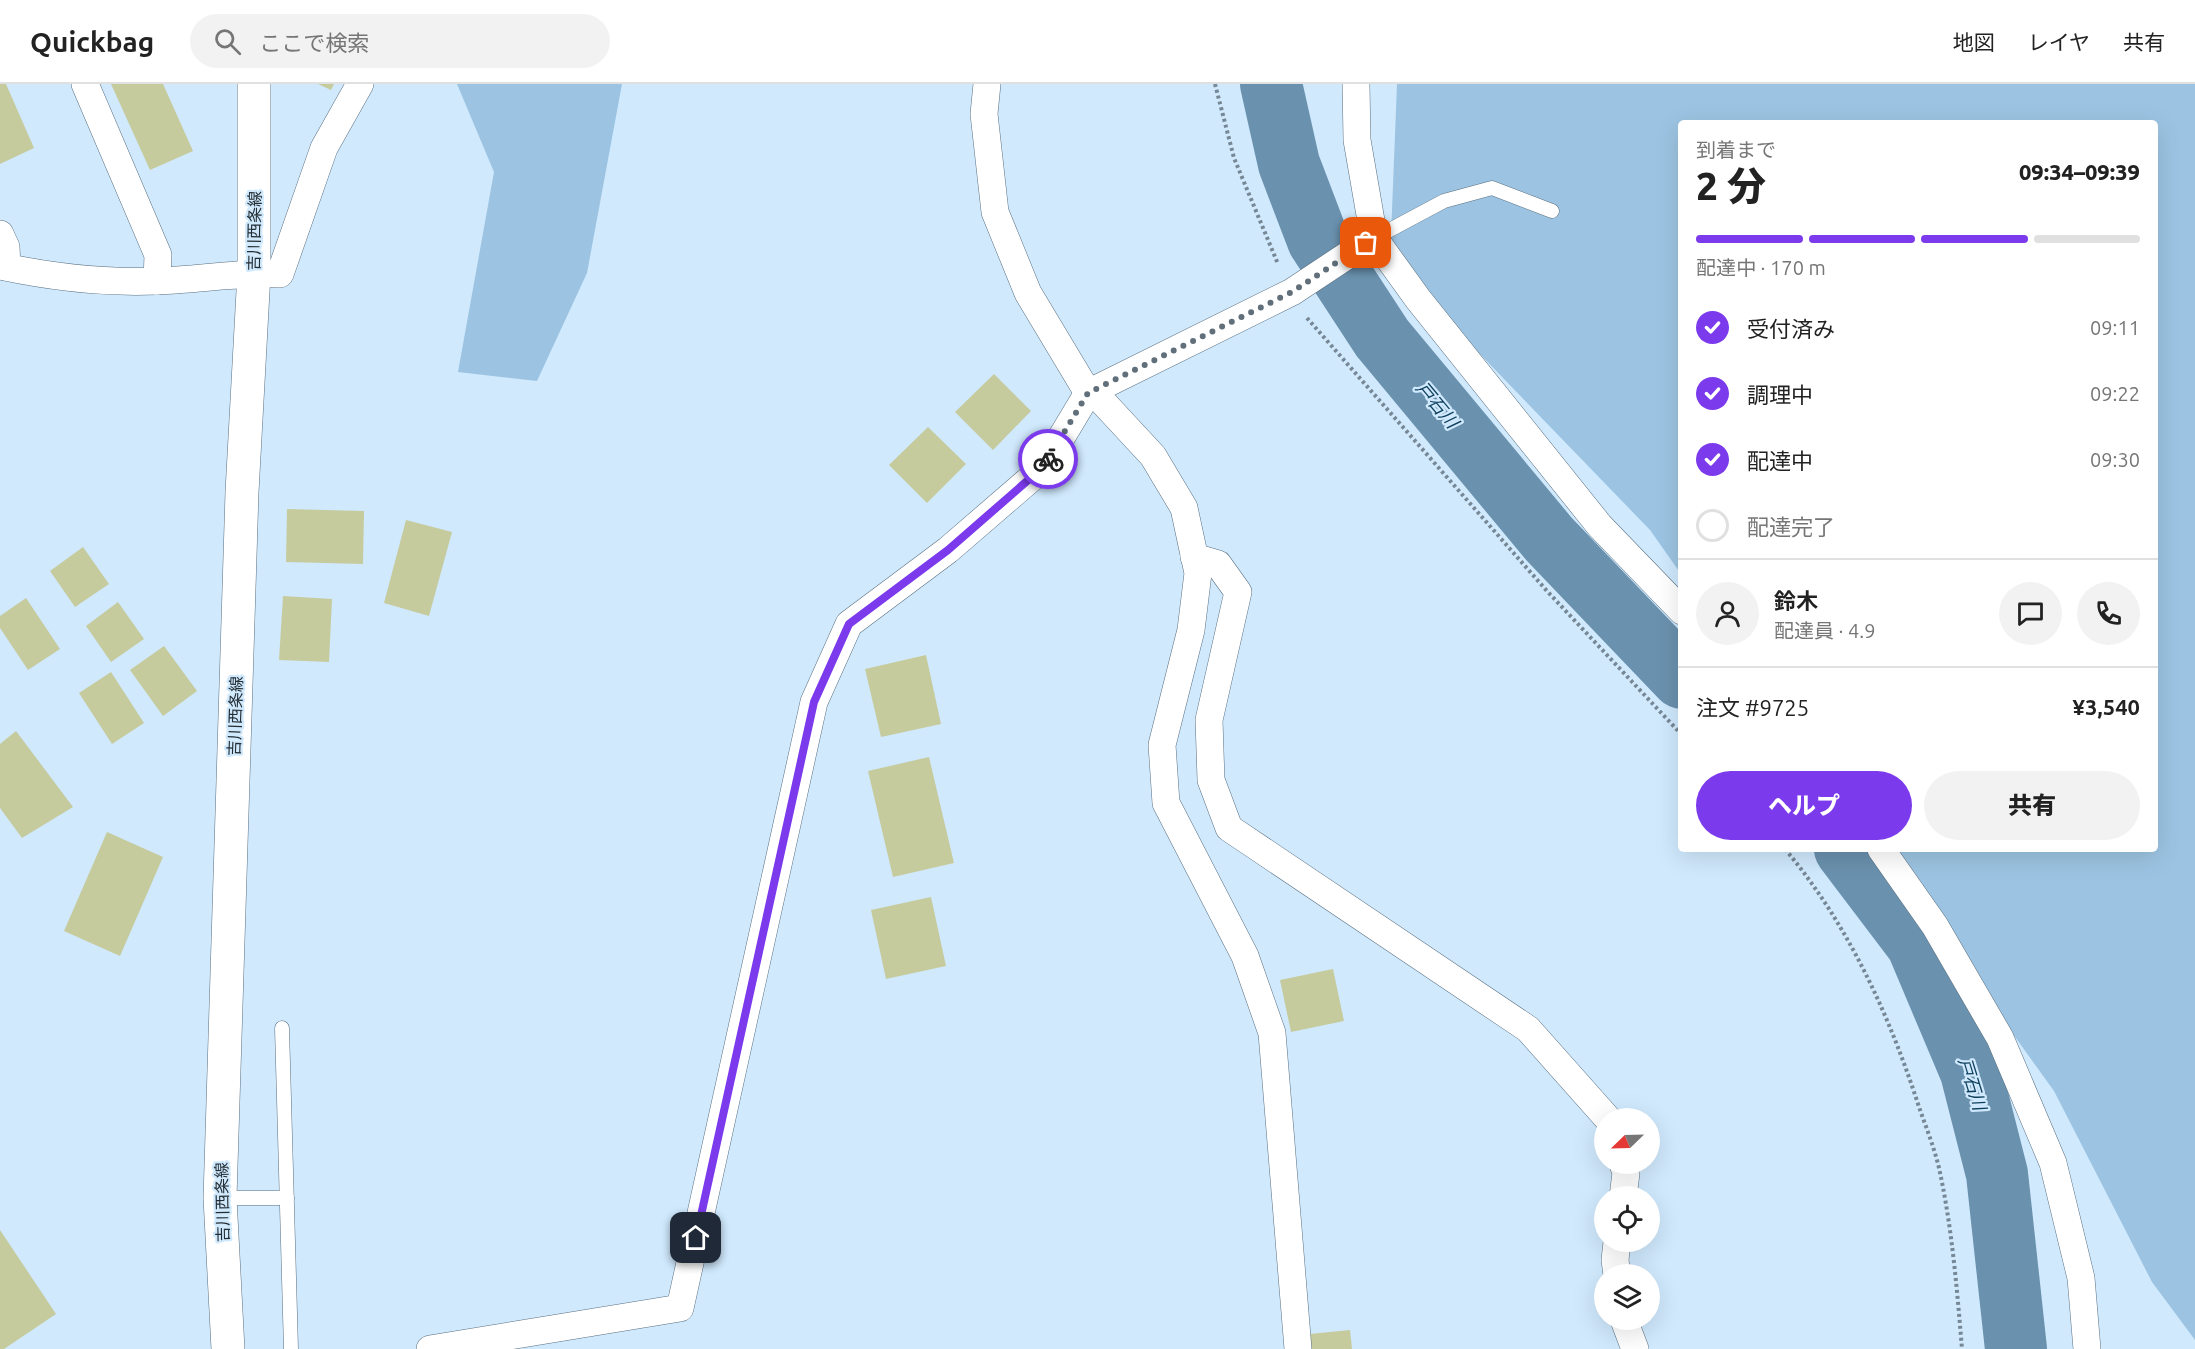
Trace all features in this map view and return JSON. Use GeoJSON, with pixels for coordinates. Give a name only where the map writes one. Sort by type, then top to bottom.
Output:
{"type":"FeatureCollection","features":[{"type":"Feature","properties":{"kind":"main road","name":"吉川西条線"},"geometry":{"type":"LineString","coordinates":[[228,1349],[220,1198],[242,504],[254,273],[254,84]]}},
{"type":"Feature","properties":{"kind":"street"},"geometry":{"type":"LineString","coordinates":[[85,84],[158,255],[157,282]]}},
{"type":"Feature","properties":{"kind":"street"},"geometry":{"type":"LineString","coordinates":[[0,234],[6,248],[4,267],[84,280],[157,282],[254,273],[280,274],[324,148],[360,84]]}},
{"type":"Feature","properties":{"kind":"street"},"geometry":{"type":"LineString","coordinates":[[987,84],[984,114],[995,212],[1028,293],[1088,393],[1101,400],[1153,456],[1184,508],[1198,573],[1191,630],[1162,745],[1166,803],[1245,956],[1272,1033],[1298,1349]]}},
{"type":"Feature","properties":{"kind":"street"},"geometry":{"type":"LineString","coordinates":[[1356,84],[1357,140],[1370,240],[1599,525],[1678,607]]}},
{"type":"Feature","properties":{"kind":"street"},"geometry":{"type":"LineString","coordinates":[[430,1349],[680,1308],[814,702],[849,624],[948,550],[1042,468],[1088,393],[1295,290],[1370,240]]}},
{"type":"Feature","properties":{"kind":"street"},"geometry":{"type":"LineString","coordinates":[[1194,557],[1218,564],[1238,592],[1209,720],[1211,780],[1229,828],[1528,1029],[1598,1108]]}},
{"type":"Feature","properties":{"kind":"street"},"geometry":{"type":"LineString","coordinates":[[1883,852],[1935,926],[2000,1038],[2053,1163],[2081,1278],[2087,1349]]}},
{"type":"Feature","properties":{"kind":"street"},"geometry":{"type":"LineString","coordinates":[[1628,1330],[1635,1349]]}},
{"type":"Feature","properties":{"kind":"lane"},"geometry":{"type":"LineString","coordinates":[[1370,240],[1444,201],[1492,188],[1552,211]]}},
{"type":"Feature","properties":{"kind":"lane"},"geometry":{"type":"LineString","coordinates":[[282,1028],[291,1349]]}},
{"type":"Feature","properties":{"kind":"lane"},"geometry":{"type":"LineString","coordinates":[[220,1198],[287,1198]]}},
{"type":"Feature","properties":{"kind":"path"},"geometry":{"type":"LineString","coordinates":[[1215,84],[1234,158],[1310,323],[1547,591],[1678,731]]}},
{"type":"Feature","properties":{"kind":"path"},"geometry":{"type":"LineString","coordinates":[[1787,852],[1809,878],[1847,937],[1899,1046],[1939,1167],[1955,1267],[1962,1349]]}},
{"type":"Feature","properties":{"kind":"shaded area"},"geometry":{"type":"Polygon","coordinates":[[[457,84],[622,84],[587,273],[537,381],[458,372],[494,172],[457,84]]]}},
{"type":"Feature","properties":{"kind":"shaded area"},"geometry":{"type":"Polygon","coordinates":[[[1397,84],[2195,84],[2195,1340],[2152,1282],[2054,1091],[1882,852],[2158,852],[2158,120],[1678,120],[1678,570],[1650,530],[1390,261],[1397,84]]]}},
{"type":"Feature","properties":{"kind":"building"},"geometry":{"type":"Polygon","coordinates":[[[0,84],[6,84],[34,148],[0,164],[0,84]]]}},
{"type":"Feature","properties":{"kind":"building"},"geometry":{"type":"Polygon","coordinates":[[[111,84],[163,84],[193,151],[150,170],[111,84]]]}},
{"type":"Feature","properties":{"kind":"building"},"geometry":{"type":"Polygon","coordinates":[[[318,84],[334,84],[331,90],[318,84]]]}},
{"type":"Feature","properties":{"kind":"building"},"geometry":{"type":"Polygon","coordinates":[[[994,374],[1031,411],[993,450],[955,412],[994,374]]]}},
{"type":"Feature","properties":{"kind":"building"},"geometry":{"type":"Polygon","coordinates":[[[928,427],[966,464],[927,503],[889,465],[928,427]]]}},
{"type":"Feature","properties":{"kind":"building"},"geometry":{"type":"Polygon","coordinates":[[[287,509],[364,511],[363,564],[286,562],[287,509]]]}},
{"type":"Feature","properties":{"kind":"building"},"geometry":{"type":"Polygon","coordinates":[[[406,520],[452,532],[429,616],[384,603],[406,520]]]}},
{"type":"Feature","properties":{"kind":"building"},"geometry":{"type":"Polygon","coordinates":[[[83,547],[109,584],[75,607],[50,571],[83,547]]]}},
{"type":"Feature","properties":{"kind":"building"},"geometry":{"type":"Polygon","coordinates":[[[283,596],[332,599],[329,662],[279,660],[283,596]]]}},
{"type":"Feature","properties":{"kind":"building"},"geometry":{"type":"Polygon","coordinates":[[[26,598],[60,649],[28,670],[0,628],[0,616],[26,598]]]}},
{"type":"Feature","properties":{"kind":"building"},"geometry":{"type":"Polygon","coordinates":[[[118,602],[144,639],[111,662],[86,626],[118,602]]]}},
{"type":"Feature","properties":{"kind":"building"},"geometry":{"type":"Polygon","coordinates":[[[164,646],[197,691],[163,716],[130,670],[164,646]]]}},
{"type":"Feature","properties":{"kind":"building"},"geometry":{"type":"Polygon","coordinates":[[[926,655],[941,724],[881,737],[865,669],[926,655]]]}},
{"type":"Feature","properties":{"kind":"building"},"geometry":{"type":"Polygon","coordinates":[[[111,672],[144,723],[112,744],[79,693],[111,672]]]}},
{"type":"Feature","properties":{"kind":"building"},"geometry":{"type":"Polygon","coordinates":[[[16,731],[73,807],[22,838],[0,808],[0,744],[16,731]]]}},
{"type":"Feature","properties":{"kind":"building"},"geometry":{"type":"Polygon","coordinates":[[[929,757],[954,863],[893,877],[868,771],[929,757]]]}},
{"type":"Feature","properties":{"kind":"building"},"geometry":{"type":"Polygon","coordinates":[[[107,832],[163,857],[120,956],[64,931],[107,832]]]}},
{"type":"Feature","properties":{"kind":"building"},"geometry":{"type":"Polygon","coordinates":[[[931,897],[946,966],[886,979],[871,910],[931,897]]]}},
{"type":"Feature","properties":{"kind":"building"},"geometry":{"type":"Polygon","coordinates":[[[1333,969],[1344,1021],[1291,1032],[1280,980],[1333,969]]]}},
{"type":"Feature","properties":{"kind":"building"},"geometry":{"type":"Polygon","coordinates":[[[0,1230],[56,1314],[4,1349],[0,1349],[0,1230]]]}},
{"type":"Feature","properties":{"kind":"building"},"geometry":{"type":"Polygon","coordinates":[[[1350,1330],[1352,1349],[1311,1349],[1310,1334],[1350,1330]]]}},
{"type":"Feature","properties":{"kind":"waterway","name":"戸石川"},"geometry":{"type":"LineString","coordinates":[[1271,84],[1289,164],[1318,240],[1382,338],[1549,539],[1678,674]]}},
{"type":"Feature","properties":{"kind":"waterway","name":"戸石川"},"geometry":{"type":"LineString","coordinates":[[1847,852],[1917,944],[1971,1072],[1997,1174],[2016,1349]]}},
{"type":"Feature","properties":{"kind":"way so far"},"geometry":{"type":"LineString","coordinates":[[1048,459],[1088,393],[1153,363],[1292,292],[1366,243]]}},
{"type":"Feature","properties":{"kind":"route"},"geometry":{"type":"LineString","coordinates":[[696,1238],[814,702],[849,624],[948,550],[1042,468],[1048,459]]}}]}
